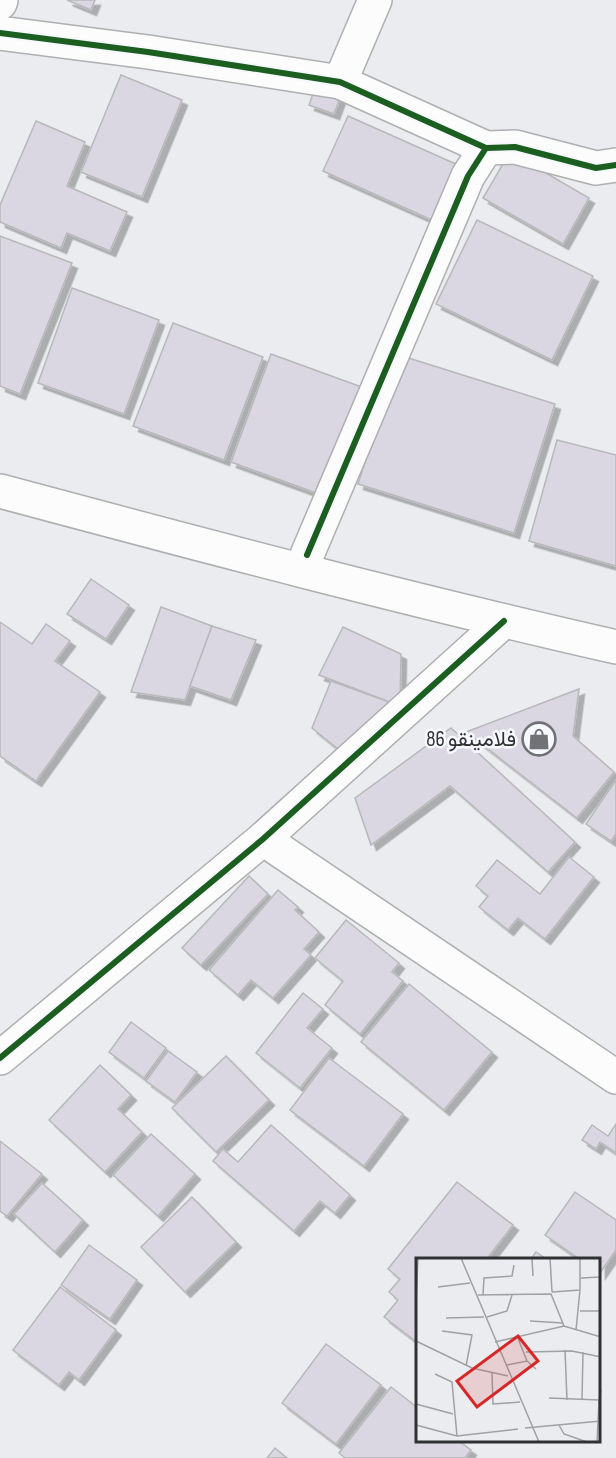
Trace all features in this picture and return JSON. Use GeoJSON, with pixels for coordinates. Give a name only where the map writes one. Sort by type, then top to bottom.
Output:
{"type":"FeatureCollection","features":[{"type":"Feature","properties":{"kind":"street"},"geometry":{"type":"LineString","coordinates":[[340,82],[375,0]]}},
{"type":"Feature","properties":{"kind":"street"},"geometry":{"type":"LineString","coordinates":[[0,33],[148,52],[340,82],[486,148],[515,147],[596,168],[616,165]]}},
{"type":"Feature","properties":{"kind":"street"},"geometry":{"type":"LineString","coordinates":[[307,555],[468,176],[486,148]]}},
{"type":"Feature","properties":{"kind":"street"},"geometry":{"type":"LineString","coordinates":[[0,478],[269,563],[616,647]]}},
{"type":"Feature","properties":{"kind":"street"},"geometry":{"type":"LineString","coordinates":[[0,491],[307,555],[616,634]]}},
{"type":"Feature","properties":{"kind":"street"},"geometry":{"type":"LineString","coordinates":[[0,1058],[263,839],[504,621]]}},
{"type":"Feature","properties":{"kind":"street"},"geometry":{"type":"LineString","coordinates":[[263,839],[616,1077]]}},
{"type":"Feature","properties":{"kind":"building"},"geometry":{"type":"Polygon","coordinates":[[[67,0],[95,0],[91,10],[67,0]]]}},
{"type":"Feature","properties":{"kind":"building"},"geometry":{"type":"Polygon","coordinates":[[[121,75],[182,100],[142,197],[81,172],[121,75]]]}},
{"type":"Feature","properties":{"kind":"building"},"geometry":{"type":"Polygon","coordinates":[[[317,82],[342,93],[334,114],[309,105],[317,82]]]}},
{"type":"Feature","properties":{"kind":"building"},"geometry":{"type":"Polygon","coordinates":[[[348,116],[467,169],[443,225],[323,171],[348,116]]]}},
{"type":"Feature","properties":{"kind":"building"},"geometry":{"type":"Polygon","coordinates":[[[36,121],[85,142],[67,186],[127,212],[110,251],[67,233],[61,248],[0,222],[0,205],[36,121]]]}},
{"type":"Feature","properties":{"kind":"building"},"geometry":{"type":"Polygon","coordinates":[[[510,152],[589,198],[563,244],[483,198],[510,152]]]}},
{"type":"Feature","properties":{"kind":"building"},"geometry":{"type":"Polygon","coordinates":[[[477,220],[593,276],[552,360],[436,304],[477,220]]]}},
{"type":"Feature","properties":{"kind":"building"},"geometry":{"type":"Polygon","coordinates":[[[0,236],[72,263],[20,394],[0,386],[0,236]]]}},
{"type":"Feature","properties":{"kind":"building"},"geometry":{"type":"Polygon","coordinates":[[[72,288],[159,320],[124,414],[38,383],[72,288]]]}},
{"type":"Feature","properties":{"kind":"building"},"geometry":{"type":"Polygon","coordinates":[[[173,323],[263,357],[224,460],[133,426],[173,323]]]}},
{"type":"Feature","properties":{"kind":"building"},"geometry":{"type":"Polygon","coordinates":[[[271,354],[367,389],[327,497],[231,462],[271,354]]]}},
{"type":"Feature","properties":{"kind":"building"},"geometry":{"type":"Polygon","coordinates":[[[399,355],[555,404],[514,533],[358,484],[399,355]]]}},
{"type":"Feature","properties":{"kind":"building"},"geometry":{"type":"Polygon","coordinates":[[[557,440],[616,455],[616,566],[529,541],[557,440]]]}},
{"type":"Feature","properties":{"kind":"building"},"geometry":{"type":"Polygon","coordinates":[[[91,579],[129,605],[106,639],[67,614],[91,579]]]}},
{"type":"Feature","properties":{"kind":"building"},"geometry":{"type":"Polygon","coordinates":[[[161,607],[212,626],[185,700],[131,692],[161,607]]]}},
{"type":"Feature","properties":{"kind":"building"},"geometry":{"type":"Polygon","coordinates":[[[0,622],[32,644],[46,624],[70,641],[55,661],[100,692],[36,781],[0,756],[0,622]]]}},
{"type":"Feature","properties":{"kind":"building"},"geometry":{"type":"Polygon","coordinates":[[[212,626],[256,640],[231,700],[190,686],[212,626]]]}},
{"type":"Feature","properties":{"kind":"building"},"geometry":{"type":"Polygon","coordinates":[[[343,627],[401,654],[400,706],[319,675],[343,627]]]}},
{"type":"Feature","properties":{"kind":"building"},"geometry":{"type":"Polygon","coordinates":[[[331,681],[400,706],[338,749],[312,728],[331,681]]]}},
{"type":"Feature","properties":{"kind":"building"},"geometry":{"type":"Polygon","coordinates":[[[579,689],[573,736],[614,772],[577,818],[466,732],[579,689]]]}},
{"type":"Feature","properties":{"kind":"building"},"geometry":{"type":"Polygon","coordinates":[[[451,728],[575,842],[548,872],[450,786],[371,845],[355,798],[451,728]]]}},
{"type":"Feature","properties":{"kind":"building"},"geometry":{"type":"Polygon","coordinates":[[[616,780],[616,834],[611,841],[586,824],[616,780]]]}},
{"type":"Feature","properties":{"kind":"building"},"geometry":{"type":"Polygon","coordinates":[[[569,857],[594,877],[545,939],[518,918],[508,930],[479,907],[488,896],[476,886],[497,860],[540,894],[569,857]]]}},
{"type":"Feature","properties":{"kind":"building"},"geometry":{"type":"Polygon","coordinates":[[[249,876],[268,894],[201,965],[182,948],[249,876]]]}},
{"type":"Feature","properties":{"kind":"building"},"geometry":{"type":"Polygon","coordinates":[[[278,890],[298,907],[295,910],[319,932],[304,949],[311,955],[273,998],[251,980],[238,995],[209,970],[278,890]]]}},
{"type":"Feature","properties":{"kind":"building"},"geometry":{"type":"Polygon","coordinates":[[[346,920],[399,963],[392,972],[403,981],[360,1034],[325,1005],[343,981],[315,958],[346,920]]]}},
{"type":"Feature","properties":{"kind":"building"},"geometry":{"type":"Polygon","coordinates":[[[409,984],[492,1052],[444,1110],[361,1042],[409,984]]]}},
{"type":"Feature","properties":{"kind":"building"},"geometry":{"type":"Polygon","coordinates":[[[303,993],[323,1009],[307,1028],[332,1048],[300,1088],[256,1053],[303,993]]]}},
{"type":"Feature","properties":{"kind":"building"},"geometry":{"type":"Polygon","coordinates":[[[131,1022],[166,1048],[144,1078],[109,1052],[131,1022]]]}},
{"type":"Feature","properties":{"kind":"building"},"geometry":{"type":"Polygon","coordinates":[[[168,1051],[197,1072],[175,1102],[146,1081],[168,1051]]]}},
{"type":"Feature","properties":{"kind":"building"},"geometry":{"type":"Polygon","coordinates":[[[226,1056],[269,1100],[216,1152],[172,1108],[226,1056]]]}},
{"type":"Feature","properties":{"kind":"building"},"geometry":{"type":"Polygon","coordinates":[[[329,1058],[403,1114],[364,1166],[290,1110],[329,1058]]]}},
{"type":"Feature","properties":{"kind":"building"},"geometry":{"type":"Polygon","coordinates":[[[100,1065],[131,1095],[118,1109],[142,1132],[105,1172],[49,1120],[100,1065]]]}},
{"type":"Feature","properties":{"kind":"building"},"geometry":{"type":"Polygon","coordinates":[[[616,1124],[616,1153],[600,1142],[596,1149],[582,1140],[592,1125],[608,1136],[616,1124]]]}},
{"type":"Feature","properties":{"kind":"building"},"geometry":{"type":"Polygon","coordinates":[[[271,1125],[350,1195],[335,1213],[320,1201],[294,1231],[213,1161],[223,1149],[238,1162],[271,1125]]]}},
{"type":"Feature","properties":{"kind":"building"},"geometry":{"type":"Polygon","coordinates":[[[151,1134],[195,1174],[158,1216],[113,1175],[151,1134]]]}},
{"type":"Feature","properties":{"kind":"building"},"geometry":{"type":"Polygon","coordinates":[[[0,1141],[42,1174],[7,1216],[0,1211],[0,1141]]]}},
{"type":"Feature","properties":{"kind":"building"},"geometry":{"type":"Polygon","coordinates":[[[457,1182],[513,1225],[488,1258],[416,1258],[416,1341],[384,1317],[398,1300],[389,1292],[400,1279],[388,1269],[457,1182]]]}},
{"type":"Feature","properties":{"kind":"building"},"geometry":{"type":"Polygon","coordinates":[[[42,1183],[83,1220],[55,1252],[14,1214],[42,1183]]]}},
{"type":"Feature","properties":{"kind":"building"},"geometry":{"type":"Polygon","coordinates":[[[575,1192],[616,1220],[616,1250],[601,1272],[601,1258],[578,1258],[545,1235],[575,1192]]]}},
{"type":"Feature","properties":{"kind":"building"},"geometry":{"type":"Polygon","coordinates":[[[192,1197],[236,1242],[185,1292],[141,1247],[192,1197]]]}},
{"type":"Feature","properties":{"kind":"building"},"geometry":{"type":"Polygon","coordinates":[[[89,1245],[137,1280],[110,1319],[61,1285],[89,1245]]]}},
{"type":"Feature","properties":{"kind":"building"},"geometry":{"type":"Polygon","coordinates":[[[536,1252],[545,1258],[532,1258],[536,1252]]]}},
{"type":"Feature","properties":{"kind":"building"},"geometry":{"type":"Polygon","coordinates":[[[60,1287],[116,1330],[79,1380],[69,1372],[59,1385],[13,1350],[60,1287]]]}},
{"type":"Feature","properties":{"kind":"building"},"geometry":{"type":"Polygon","coordinates":[[[326,1344],[381,1385],[336,1444],[282,1403],[326,1344]]]}},
{"type":"Feature","properties":{"kind":"building"},"geometry":{"type":"Polygon","coordinates":[[[391,1387],[416,1406],[416,1443],[461,1443],[471,1450],[465,1458],[345,1458],[339,1453],[391,1387]]]}},
{"type":"Feature","properties":{"kind":"building"},"geometry":{"type":"Polygon","coordinates":[[[275,1448],[287,1458],[267,1458],[275,1448]]]}},
{"type":"Feature","properties":{"kind":"cycle path"},"geometry":{"type":"LineString","coordinates":[[0,33],[148,52],[340,82],[486,148]]}},
{"type":"Feature","properties":{"kind":"cycle path"},"geometry":{"type":"LineString","coordinates":[[307,555],[468,176],[486,148],[515,147],[596,168],[616,165]]}},
{"type":"Feature","properties":{"kind":"cycle path"},"geometry":{"type":"LineString","coordinates":[[0,1058],[263,839],[504,621]]}},
{"type":"Feature","properties":{"kind":"place","name":"فلامينقو 86"},"geometry":{"type":"Point","coordinates":[539,739]}}]}
